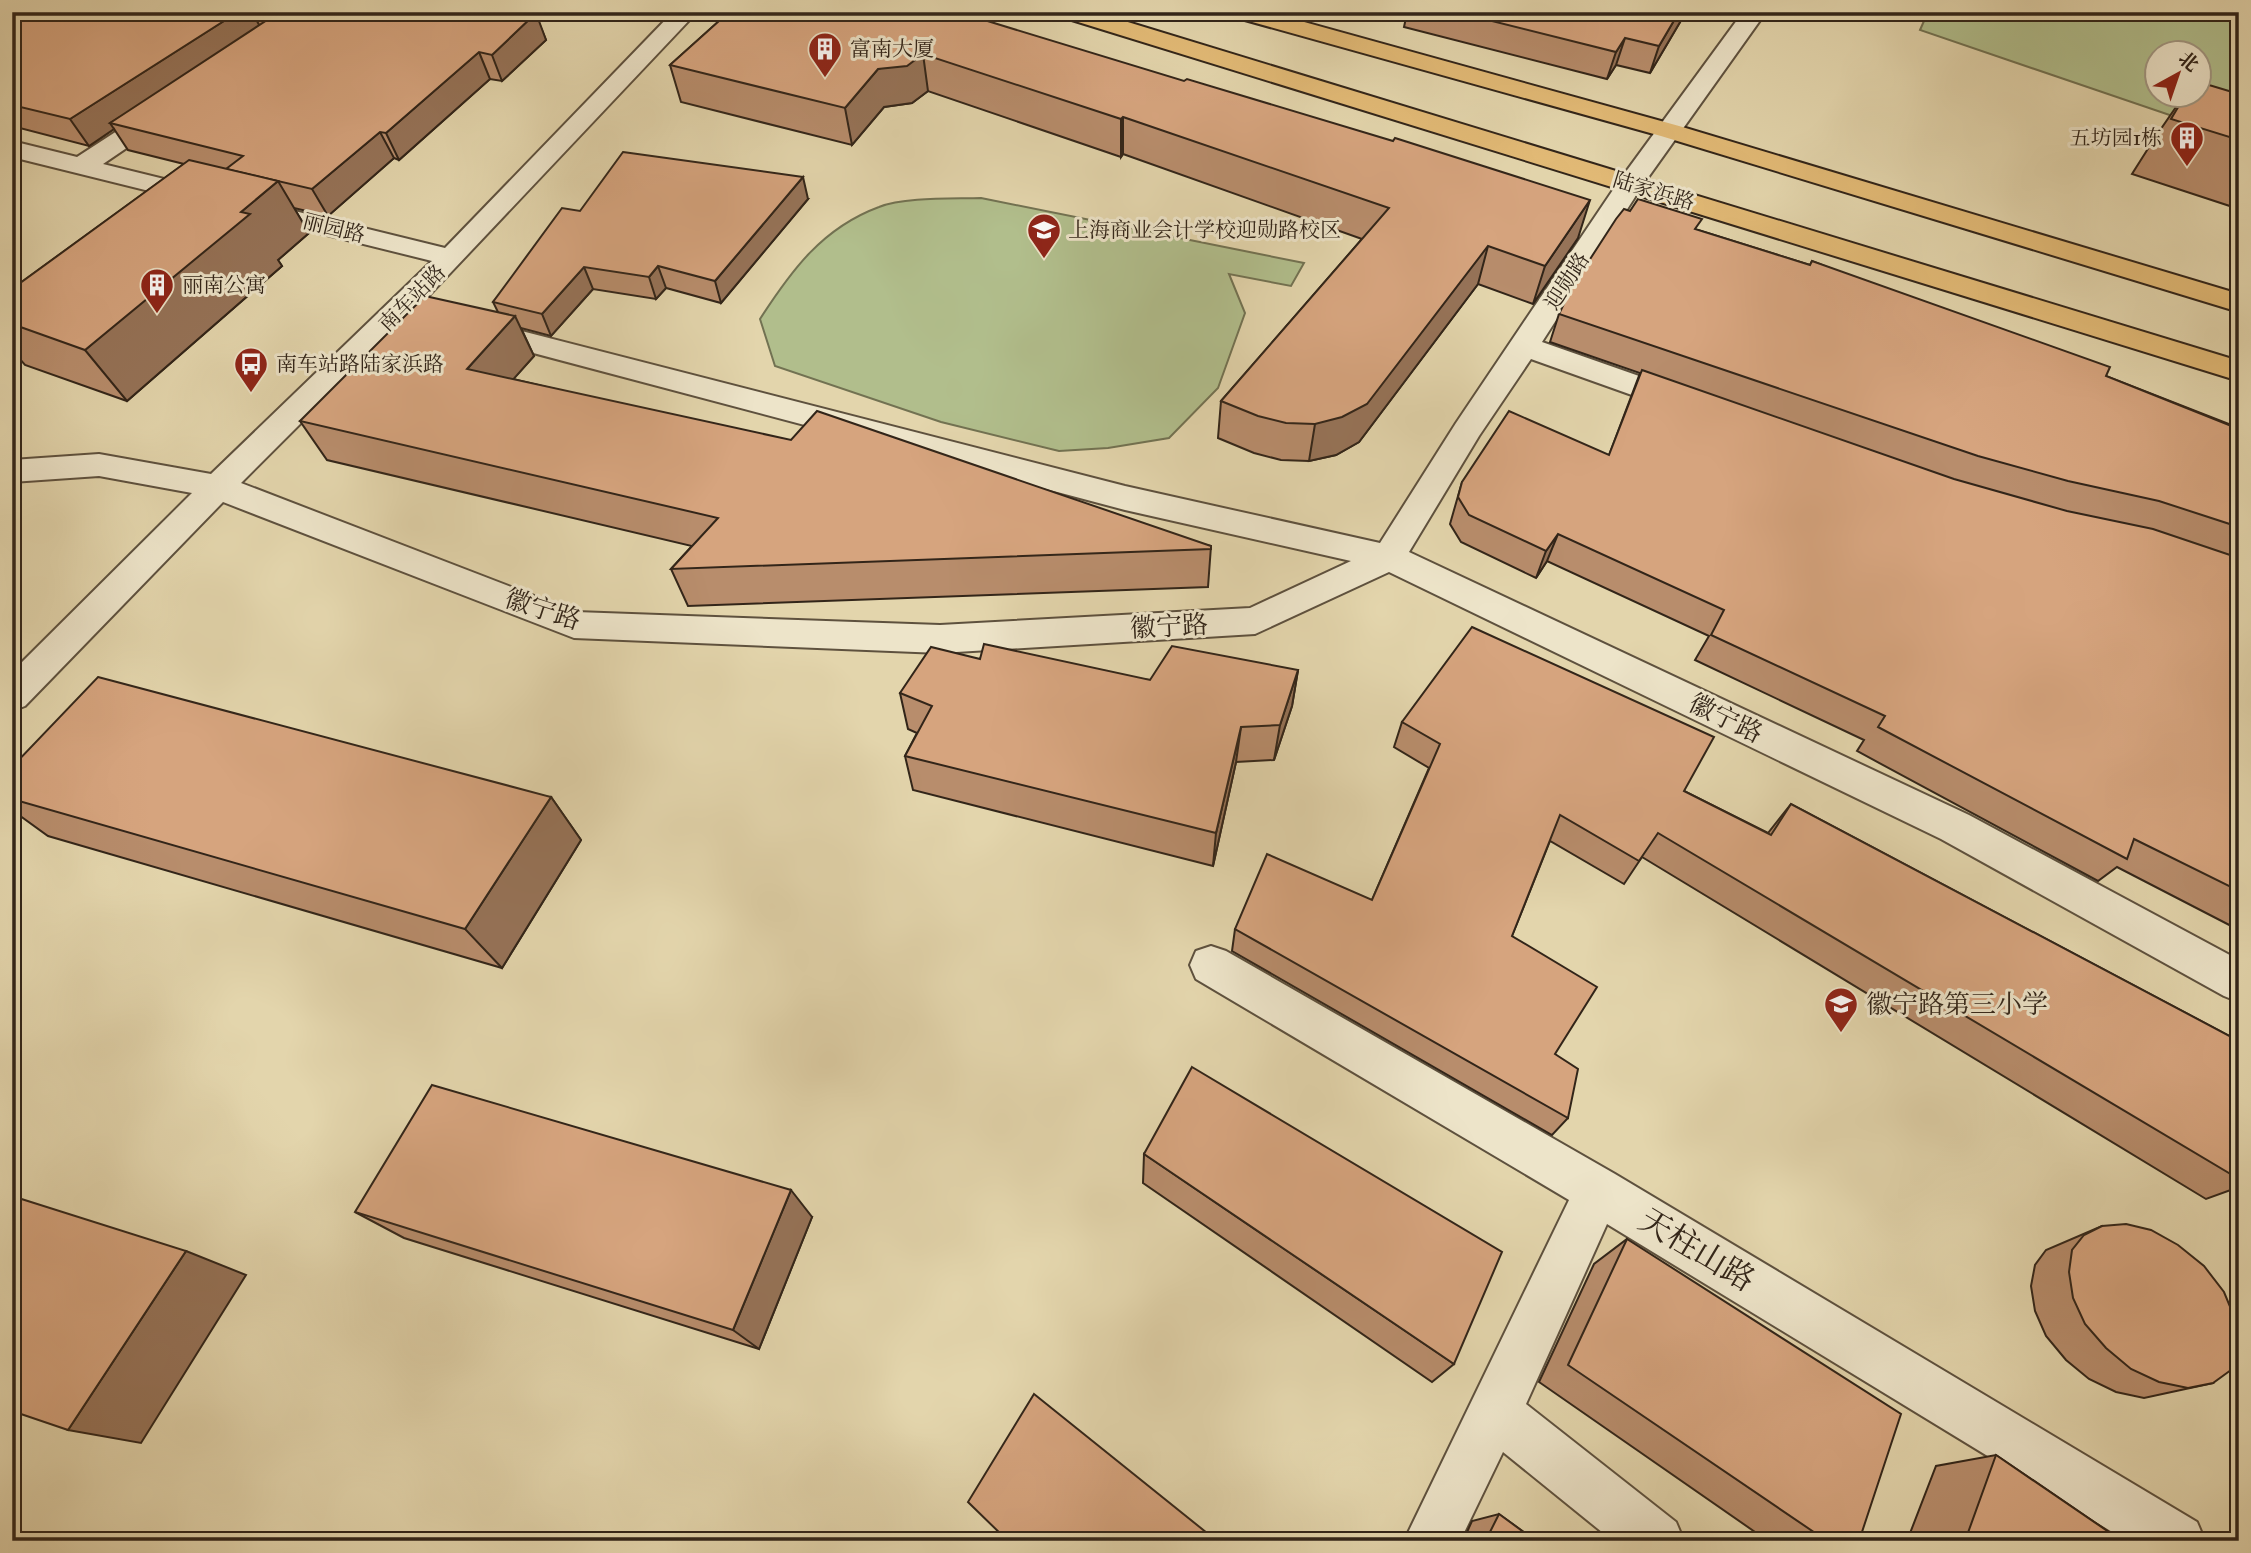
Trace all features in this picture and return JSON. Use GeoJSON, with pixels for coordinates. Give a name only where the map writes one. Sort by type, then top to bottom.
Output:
{"type":"FeatureCollection","features":[{"type":"Feature","properties":{"kind":"main road","name":"陆家浜路"},"geometry":{"type":"LineString","coordinates":[[1070,12],[2239,371]]}},
{"type":"Feature","properties":{"kind":"main road"},"geometry":{"type":"LineString","coordinates":[[1242,12],[1670,131],[2239,303]]}},
{"type":"Feature","properties":{"kind":"street","name":"南车站路"},"geometry":{"type":"LineString","coordinates":[[12,696],[218,487],[401,309],[686,12]]}},
{"type":"Feature","properties":{"kind":"street","name":"迎勋路"},"geometry":{"type":"LineString","coordinates":[[1388,557],[1467,430],[1630,184],[1755,12]]}},
{"type":"Feature","properties":{"kind":"street"},"geometry":{"type":"LineString","coordinates":[[82,166],[183,99]]}},
{"type":"Feature","properties":{"kind":"street","name":"丽园路"},"geometry":{"type":"LineString","coordinates":[[12,149],[451,258]]}},
{"type":"Feature","properties":{"kind":"street"},"geometry":{"type":"LineString","coordinates":[[401,309],[1125,498],[1388,557]]}},
{"type":"Feature","properties":{"kind":"street"},"geometry":{"type":"LineString","coordinates":[[1525,346],[1710,411]]}},
{"type":"Feature","properties":{"kind":"street","name":"徽宁路"},"geometry":{"type":"LineString","coordinates":[[12,471],[99,465],[218,487],[574,625],[940,639],[1255,621],[1388,557],[1955,827],[2239,982]]}},
{"type":"Feature","properties":{"kind":"street","name":"天柱山路"},"geometry":{"type":"LineString","coordinates":[[1211,965],[1598,1191],[2178,1541]]}},
{"type":"Feature","properties":{"kind":"street"},"geometry":{"type":"LineString","coordinates":[[1431,1541],[1495,1413],[1598,1191]]}},
{"type":"Feature","properties":{"kind":"street"},"geometry":{"type":"LineString","coordinates":[[1495,1413],[1657,1541]]}},
{"type":"Feature","properties":{"kind":"green space"},"geometry":{"type":"Polygon","coordinates":[[[1928,12],[2239,12],[2239,121],[2193,123],[2149,108],[2212,108],[2212,38],[2142,38],[2142,106],[1920,30],[1928,12]]]}},
{"type":"Feature","properties":{"kind":"green space"},"geometry":{"type":"Polygon","coordinates":[[[981,198],[1304,263],[1291,286],[1229,274],[1245,313],[1218,388],[1169,438],[1108,448],[1059,451],[941,422],[775,366],[760,319],[796,268],[824,239],[859,216],[889,204],[929,199],[981,198]]]}},
{"type":"Feature","properties":{"kind":"building"},"geometry":{"type":"Polygon","coordinates":[[[12,12],[238,12],[70,119],[12,105],[12,12]]]}},
{"type":"Feature","properties":{"kind":"building"},"geometry":{"type":"Polygon","coordinates":[[[272,12],[536,13],[492,55],[479,52],[386,133],[380,132],[312,189],[226,169],[243,156],[110,123],[267,20],[272,12]]]}},
{"type":"Feature","properties":{"kind":"building"},"geometry":{"type":"Polygon","coordinates":[[[729,12],[974,12],[971,16],[1184,81],[1187,79],[1393,141],[1395,138],[1590,200],[1545,266],[1488,246],[1367,404],[1342,417],[1315,424],[1286,423],[1258,416],[1221,401],[1389,208],[1123,117],[1121,119],[923,54],[907,66],[878,69],[845,108],[670,65],[729,12]]]}},
{"type":"Feature","properties":{"kind":"building"},"geometry":{"type":"Polygon","coordinates":[[[1456,12],[1679,12],[1659,46],[1625,38],[1616,52],[1456,12]]]}},
{"type":"Feature","properties":{"kind":"building"},"geometry":{"type":"Polygon","coordinates":[[[2212,86],[2239,94],[2239,140],[2171,119],[2178,108],[2212,108],[2212,86]]]}},
{"type":"Feature","properties":{"kind":"building"},"geometry":{"type":"Polygon","coordinates":[[[623,152],[803,177],[715,281],[658,266],[649,277],[584,267],[542,314],[493,302],[562,208],[580,211],[623,152]]]}},
{"type":"Feature","properties":{"kind":"building"},"geometry":{"type":"Polygon","coordinates":[[[189,160],[278,181],[241,212],[250,214],[85,350],[12,324],[12,289],[189,160]]]}},
{"type":"Feature","properties":{"kind":"building"},"geometry":{"type":"Polygon","coordinates":[[[1638,199],[1702,219],[1695,229],[1810,265],[1812,261],[2110,367],[2106,376],[2239,429],[2239,527],[2159,501],[2068,481],[1978,456],[1559,314],[1572,287],[1616,219],[1624,209],[1630,211],[1638,199]]]}},
{"type":"Feature","properties":{"kind":"building"},"geometry":{"type":"Polygon","coordinates":[[[425,296],[515,316],[467,369],[791,440],[817,411],[1211,546],[1211,549],[671,569],[718,518],[300,421],[425,296]]]}},
{"type":"Feature","properties":{"kind":"building"},"geometry":{"type":"Polygon","coordinates":[[[1642,370],[1954,479],[2067,511],[2153,529],[2239,558],[2239,891],[2134,839],[2127,859],[1878,727],[1885,716],[1711,635],[1724,610],[1558,534],[1546,551],[1469,515],[1458,497],[1462,482],[1509,411],[1609,455],[1642,370]]]}},
{"type":"Feature","properties":{"kind":"building"},"geometry":{"type":"Polygon","coordinates":[[[1472,627],[1714,737],[1684,791],[1771,835],[1791,804],[2239,1041],[2239,1179],[1658,833],[1639,861],[1560,815],[1512,936],[1597,987],[1555,1054],[1578,1069],[1568,1118],[1235,929],[1267,854],[1372,900],[1440,744],[1402,722],[1472,627]]]}},
{"type":"Feature","properties":{"kind":"building"},"geometry":{"type":"Polygon","coordinates":[[[984,644],[1150,680],[1172,646],[1298,670],[1280,725],[1241,727],[1216,833],[905,756],[932,706],[900,693],[931,647],[980,659],[984,644]]]}},
{"type":"Feature","properties":{"kind":"building"},"geometry":{"type":"Polygon","coordinates":[[[98,677],[551,797],[465,929],[12,799],[12,767],[98,677]]]}},
{"type":"Feature","properties":{"kind":"building"},"geometry":{"type":"Polygon","coordinates":[[[1192,1067],[1502,1252],[1454,1364],[1144,1154],[1192,1067]]]}},
{"type":"Feature","properties":{"kind":"building"},"geometry":{"type":"Polygon","coordinates":[[[432,1085],[791,1190],[733,1330],[355,1212],[432,1085]]]}},
{"type":"Feature","properties":{"kind":"building"},"geometry":{"type":"Polygon","coordinates":[[[12,1196],[186,1251],[68,1430],[12,1411],[12,1196]]]}},
{"type":"Feature","properties":{"kind":"building"},"geometry":{"type":"Polygon","coordinates":[[[2126,1224],[2151,1230],[2178,1245],[2204,1266],[2224,1292],[2236,1321],[2238,1347],[2231,1370],[2213,1383],[2188,1388],[2159,1382],[2131,1369],[2106,1348],[2085,1324],[2073,1298],[2069,1272],[2072,1250],[2084,1235],[2102,1226],[2126,1224]]]}},
{"type":"Feature","properties":{"kind":"building"},"geometry":{"type":"Polygon","coordinates":[[[1627,1239],[1901,1414],[1859,1541],[1827,1541],[1568,1365],[1627,1239]]]}},
{"type":"Feature","properties":{"kind":"building"},"geometry":{"type":"Polygon","coordinates":[[[1034,1394],[1217,1541],[1008,1541],[968,1502],[1034,1394]]]}},
{"type":"Feature","properties":{"kind":"building"},"geometry":{"type":"Polygon","coordinates":[[[1996,1455],[2122,1541],[1965,1541],[1996,1455]]]}},
{"type":"Feature","properties":{"kind":"building"},"geometry":{"type":"Polygon","coordinates":[[[1499,1514],[1536,1541],[1480,1541],[1488,1536],[1499,1514]]]}},
{"type":"Feature","properties":{"kind":"place","name":"富南大厦"},"geometry":{"type":"Point","coordinates":[825,79]}},
{"type":"Feature","properties":{"kind":"place","name":"五坊园1栋"},"geometry":{"type":"Point","coordinates":[2187,168]}},
{"type":"Feature","properties":{"kind":"place","name":"上海商业会计学校迎勋路校区"},"geometry":{"type":"Point","coordinates":[1044,260]}},
{"type":"Feature","properties":{"kind":"place","name":"丽南公寓"},"geometry":{"type":"Point","coordinates":[157,315]}},
{"type":"Feature","properties":{"kind":"place","name":"南车站路陆家浜路"},"geometry":{"type":"Point","coordinates":[251,394]}},
{"type":"Feature","properties":{"kind":"place","name":"徽宁路第三小学"},"geometry":{"type":"Point","coordinates":[1841,1034]}}]}
